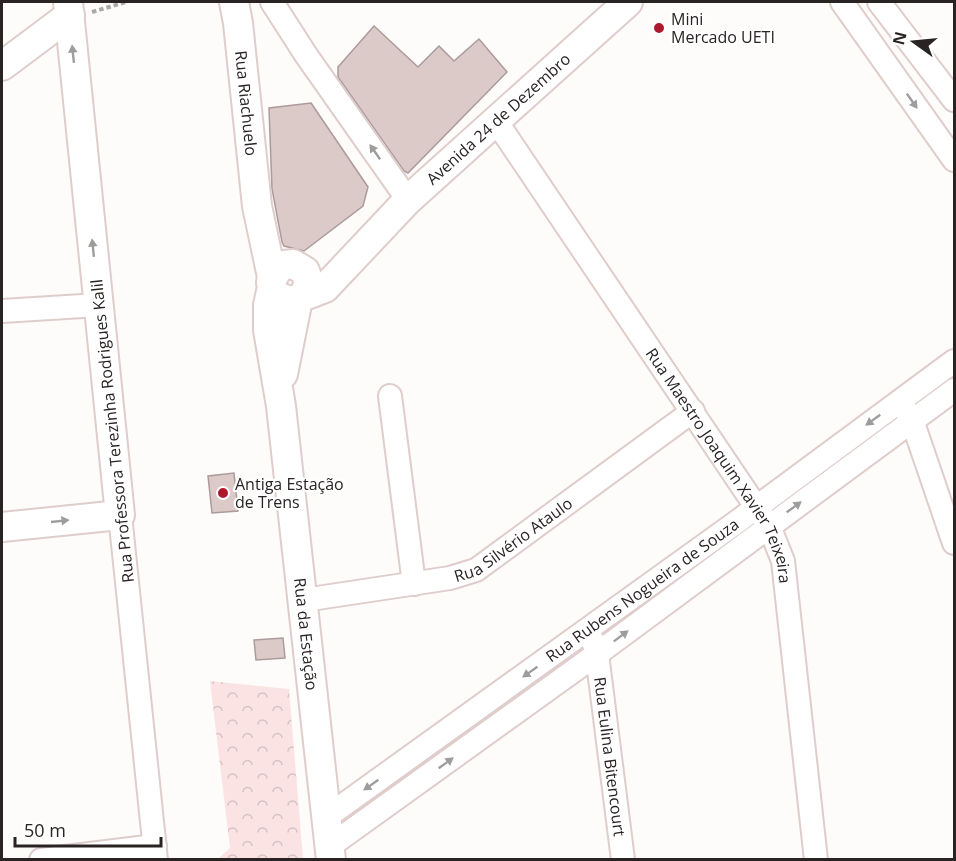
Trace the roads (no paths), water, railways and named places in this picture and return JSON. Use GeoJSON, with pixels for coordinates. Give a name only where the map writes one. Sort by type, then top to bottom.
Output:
{"type":"FeatureCollection","features":[{"type":"Feature","properties":{"kind":"main road","name":"Avenida 24 de Dezembro"},"geometry":{"type":"LineString","coordinates":[[301,297],[325,288],[408,200],[628,2]]}},
{"type":"Feature","properties":{"kind":"main road","name":"Rua Riachuelo"},"geometry":{"type":"LineString","coordinates":[[238,9],[256,206],[268,239],[283,257],[284,274]]}},
{"type":"Feature","properties":{"kind":"main road"},"geometry":{"type":"LineString","coordinates":[[2,66],[70,16]]}},
{"type":"Feature","properties":{"kind":"main road","name":"Rua Professora Terezinha Rodrigues Kalil"},"geometry":{"type":"LineString","coordinates":[[70,16],[120,515]]}},
{"type":"Feature","properties":{"kind":"main road","name":"Avenida 24 de Dezembro"},"geometry":{"type":"LineString","coordinates":[[284,274],[339,256],[371,240]]}},
{"type":"Feature","properties":{"kind":"main road","name":"Rua da Estação"},"geometry":{"type":"LineString","coordinates":[[281,406],[284,363],[301,297],[309,283],[308,277],[284,274],[268,305],[268,330],[281,406],[331,853]]}},
{"type":"Feature","properties":{"kind":"main road"},"geometry":{"type":"LineString","coordinates":[[2,527],[120,515]]}},
{"type":"Feature","properties":{"kind":"street"},"geometry":{"type":"LineString","coordinates":[[272,2],[306,55],[408,200]]}},
{"type":"Feature","properties":{"kind":"street"},"geometry":{"type":"LineString","coordinates":[[879,2],[954,100]]}},
{"type":"Feature","properties":{"kind":"street"},"geometry":{"type":"LineString","coordinates":[[853,6],[954,160]]}},
{"type":"Feature","properties":{"kind":"street","name":"Rua Maestro Joaquim Xavier Teixeira"},"geometry":{"type":"LineString","coordinates":[[496,121],[769,526],[783,561],[816,860]]}},
{"type":"Feature","properties":{"kind":"street"},"geometry":{"type":"LineString","coordinates":[[2,311],[99,305]]}},
{"type":"Feature","properties":{"kind":"street","name":"Rua Rubens Nogueira de Souza"},"geometry":{"type":"LineString","coordinates":[[328,816],[589,630],[954,361]]}},
{"type":"Feature","properties":{"kind":"street","name":"Rua Rubens Nogueira de Souza"},"geometry":{"type":"LineString","coordinates":[[331,853],[954,390]]}},
{"type":"Feature","properties":{"kind":"street"},"geometry":{"type":"LineString","coordinates":[[390,396],[414,584]]}},
{"type":"Feature","properties":{"kind":"street"},"geometry":{"type":"LineString","coordinates":[[900,401],[912,420],[954,543]]}},
{"type":"Feature","properties":{"kind":"street","name":"Rua Silvério Ataulo"},"geometry":{"type":"LineString","coordinates":[[304,600],[450,578],[476,570],[693,411]]}},
{"type":"Feature","properties":{"kind":"street","name":"Rua Professora Terezinha Rodrigues Kalil"},"geometry":{"type":"LineString","coordinates":[[120,515],[156,853]]}},
{"type":"Feature","properties":{"kind":"street","name":"Rua Eulina Bitencourt"},"geometry":{"type":"LineString","coordinates":[[589,630],[597,654],[623,860]]}},
{"type":"Feature","properties":{"kind":"street"},"geometry":{"type":"LineString","coordinates":[[41,860],[156,853]]}},
{"type":"Feature","properties":{"kind":"place","name":"Mini Mercado UETI"},"geometry":{"type":"Point","coordinates":[659,28]}},
{"type":"Feature","properties":{"kind":"place","name":"Antiga Estação de Trens"},"geometry":{"type":"Point","coordinates":[223,493]}}]}
